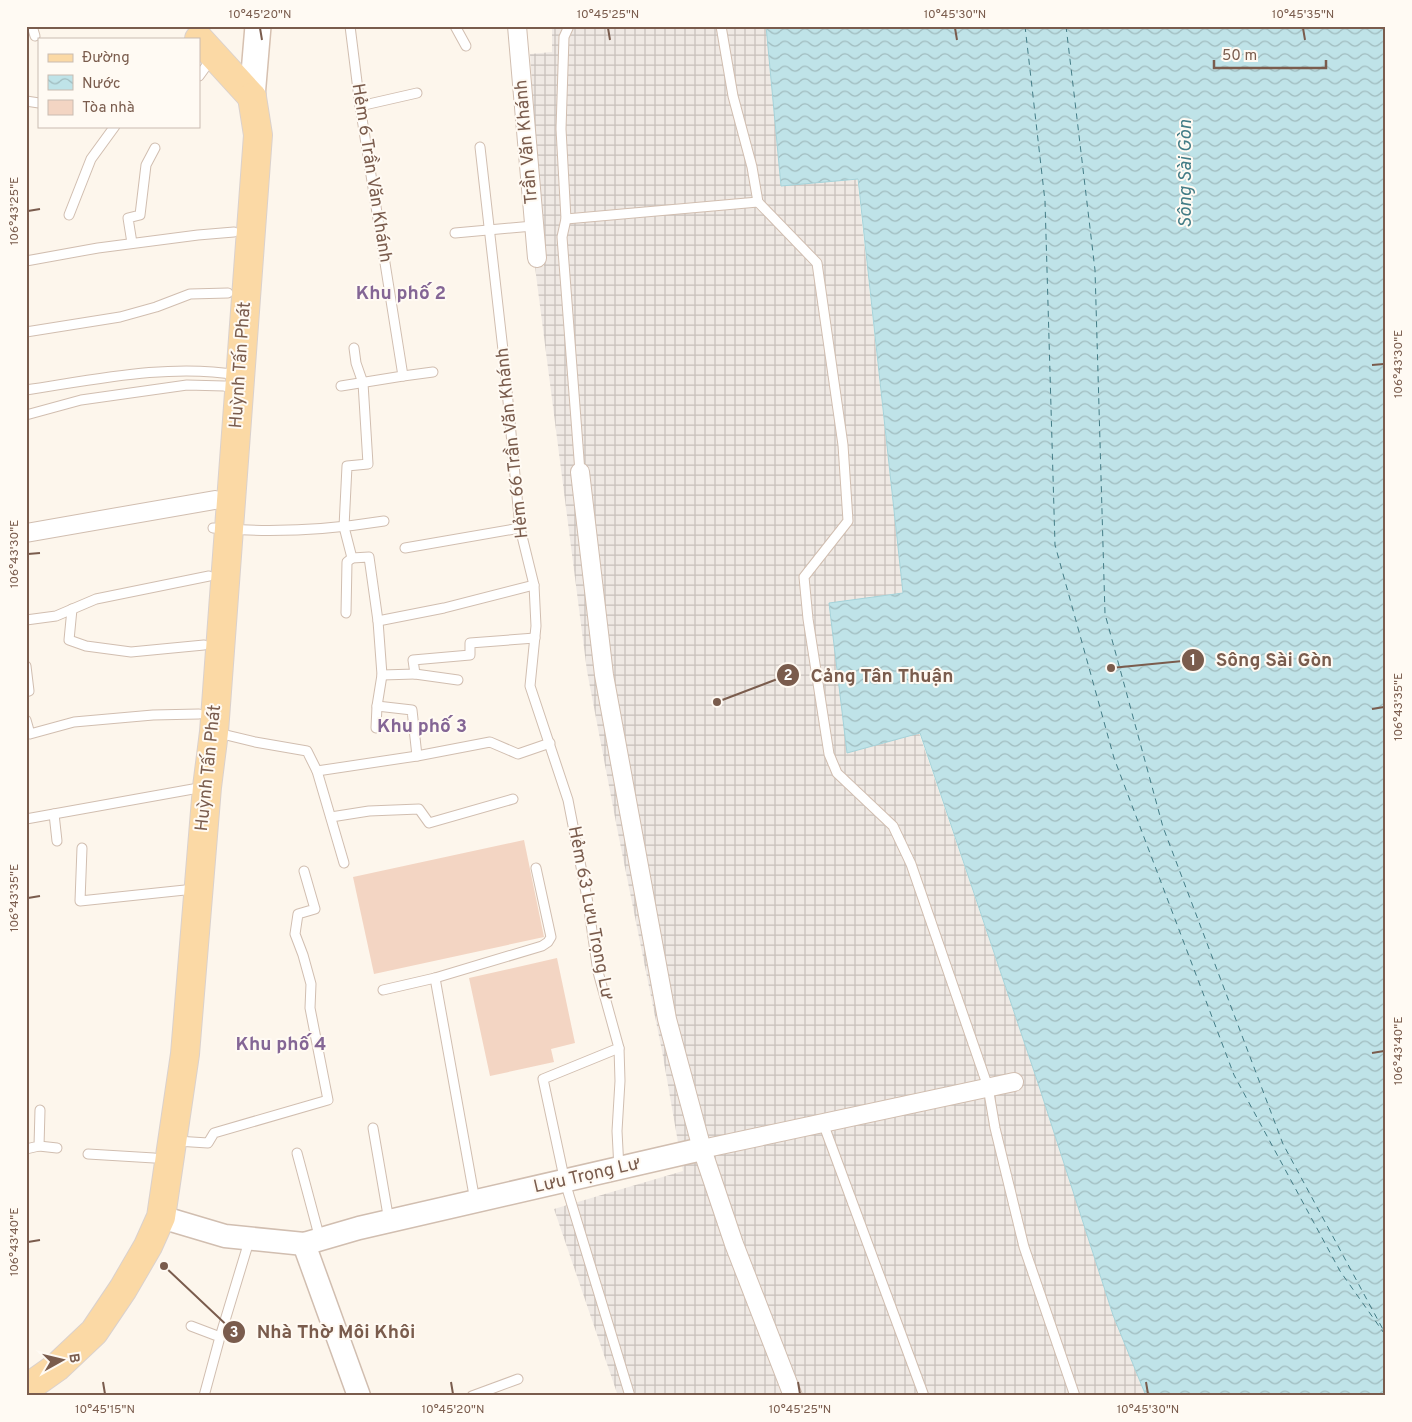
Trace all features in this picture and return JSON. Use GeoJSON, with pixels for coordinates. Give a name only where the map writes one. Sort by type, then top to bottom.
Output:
{"type":"FeatureCollection","features":[{"type":"Feature","properties":{"kind":"main road"},"geometry":{"type":"LineString","coordinates":[[186,26],[194,38]]}},
{"type":"Feature","properties":{"kind":"main road","name":"Huỳnh Tấn Phát"},"geometry":{"type":"LineString","coordinates":[[207,723],[204,645],[209,576],[220,539],[215,500],[232,381],[228,293],[241,133],[252,97],[258,26]]}},
{"type":"Feature","properties":{"kind":"main road"},"geometry":{"type":"LineString","coordinates":[[203,52],[252,97]]}},
{"type":"Feature","properties":{"kind":"main road","name":"Huỳnh Tấn Phát"},"geometry":{"type":"LineString","coordinates":[[165,1153],[171,1049],[185,890],[200,788],[207,723],[232,381],[258,135],[252,97]]}},
{"type":"Feature","properties":{"kind":"main road","name":"Huỳnh Tấn Phát"},"geometry":{"type":"LineString","coordinates":[[26,1389],[58,1367],[94,1332],[123,1289],[148,1246],[152,1213],[185,1054],[200,788]]}},
{"type":"Feature","properties":{"kind":"main road","name":"Huỳnh Tấn Phát"},"geometry":{"type":"LineString","coordinates":[[26,1370],[48,1356],[75,1332],[99,1299],[152,1213]]}},
{"type":"Feature","properties":{"kind":"street","name":"Trần Văn Khánh"},"geometry":{"type":"LineString","coordinates":[[517,26],[537,258]]}},
{"type":"Feature","properties":{"kind":"street"},"geometry":{"type":"LineString","coordinates":[[580,472],[604,674],[667,1019],[702,1149],[734,1244],[793,1396]]}},
{"type":"Feature","properties":{"kind":"street"},"geometry":{"type":"LineString","coordinates":[[26,533],[215,500]]}},
{"type":"Feature","properties":{"kind":"street","name":"Lưu Trọng Lư"},"geometry":{"type":"LineString","coordinates":[[152,1213],[225,1236],[312,1242],[358,1228],[702,1149],[1014,1082]]}},
{"type":"Feature","properties":{"kind":"street"},"geometry":{"type":"LineString","coordinates":[[312,1242],[359,1396]]}},
{"type":"Feature","properties":{"kind":"lane"},"geometry":{"type":"LineString","coordinates":[[32,26],[35,36]]}},
{"type":"Feature","properties":{"kind":"lane","name":"Hẻm 6 Trần Văn Khánh"},"geometry":{"type":"LineString","coordinates":[[350,26],[360,106],[403,376]]}},
{"type":"Feature","properties":{"kind":"lane"},"geometry":{"type":"LineString","coordinates":[[455,26],[466,46]]}},
{"type":"Feature","properties":{"kind":"lane"},"geometry":{"type":"LineString","coordinates":[[568,26],[564,37],[561,129],[566,219],[562,237],[580,472]]}},
{"type":"Feature","properties":{"kind":"lane"},"geometry":{"type":"LineString","coordinates":[[721,26],[733,96],[752,167],[758,202],[817,263],[843,445],[848,521],[804,577],[808,619],[829,754],[837,773],[893,826],[914,872],[988,1087],[995,1128],[1024,1247],[1075,1396]]}},
{"type":"Feature","properties":{"kind":"lane"},"geometry":{"type":"LineString","coordinates":[[360,106],[417,93]]}},
{"type":"Feature","properties":{"kind":"lane"},"geometry":{"type":"LineString","coordinates":[[70,215],[91,159],[114,128]]}},
{"type":"Feature","properties":{"kind":"lane","name":"Hẻm 66 Trần Văn Khánh"},"geometry":{"type":"LineString","coordinates":[[480,147],[504,359],[520,528],[534,585],[536,626],[530,686]]}},
{"type":"Feature","properties":{"kind":"lane"},"geometry":{"type":"LineString","coordinates":[[132,243],[128,218],[140,215],[146,165],[155,148]]}},
{"type":"Feature","properties":{"kind":"lane"},"geometry":{"type":"LineString","coordinates":[[566,219],[758,202]]}},
{"type":"Feature","properties":{"kind":"lane"},"geometry":{"type":"LineString","coordinates":[[455,233],[534,226]]}},
{"type":"Feature","properties":{"kind":"lane"},"geometry":{"type":"LineString","coordinates":[[26,261],[132,243],[234,232]]}},
{"type":"Feature","properties":{"kind":"lane"},"geometry":{"type":"LineString","coordinates":[[26,332],[120,317],[156,307],[190,294],[228,293]]}},
{"type":"Feature","properties":{"kind":"lane"},"geometry":{"type":"LineString","coordinates":[[352,558],[344,527],[347,466],[368,464],[363,382],[356,363],[354,348]]}},
{"type":"Feature","properties":{"kind":"lane"},"geometry":{"type":"LineString","coordinates":[[26,390],[166,371],[232,381]]}},
{"type":"Feature","properties":{"kind":"lane"},"geometry":{"type":"LineString","coordinates":[[341,386],[433,372]]}},
{"type":"Feature","properties":{"kind":"lane"},"geometry":{"type":"LineString","coordinates":[[26,416],[81,400],[187,385],[232,381]]}},
{"type":"Feature","properties":{"kind":"lane"},"geometry":{"type":"LineString","coordinates":[[220,539],[284,531],[344,527],[384,521]]}},
{"type":"Feature","properties":{"kind":"lane"},"geometry":{"type":"LineString","coordinates":[[405,548],[520,528]]}},
{"type":"Feature","properties":{"kind":"lane"},"geometry":{"type":"LineString","coordinates":[[346,614],[347,562],[352,558],[368,557],[378,621],[382,676],[377,706],[376,728]]}},
{"type":"Feature","properties":{"kind":"lane"},"geometry":{"type":"LineString","coordinates":[[26,620],[56,616],[96,599],[209,576]]}},
{"type":"Feature","properties":{"kind":"lane"},"geometry":{"type":"LineString","coordinates":[[378,621],[444,608],[534,585]]}},
{"type":"Feature","properties":{"kind":"lane"},"geometry":{"type":"LineString","coordinates":[[72,609],[70,640],[86,646],[132,652],[204,645]]}},
{"type":"Feature","properties":{"kind":"lane"},"geometry":{"type":"LineString","coordinates":[[415,674],[413,660],[470,655],[470,642],[535,638]]}},
{"type":"Feature","properties":{"kind":"lane"},"geometry":{"type":"LineString","coordinates":[[26,666],[29,692],[26,692]]}},
{"type":"Feature","properties":{"kind":"lane"},"geometry":{"type":"LineString","coordinates":[[382,676],[415,674],[458,680]]}},
{"type":"Feature","properties":{"kind":"lane","name":"Hẻm 63 Lưu Trọng Lư"},"geometry":{"type":"LineString","coordinates":[[530,686],[568,800],[588,903],[598,972],[619,1048],[620,1081],[617,1131],[619,1169]]}},
{"type":"Feature","properties":{"kind":"lane"},"geometry":{"type":"LineString","coordinates":[[377,706],[412,710],[416,756]]}},
{"type":"Feature","properties":{"kind":"lane"},"geometry":{"type":"LineString","coordinates":[[26,720],[30,734],[74,722],[152,715],[207,723],[255,742],[307,751],[317,771],[344,863]]}},
{"type":"Feature","properties":{"kind":"lane"},"geometry":{"type":"LineString","coordinates":[[317,771],[416,756],[490,742],[518,754],[550,744]]}},
{"type":"Feature","properties":{"kind":"lane"},"geometry":{"type":"LineString","coordinates":[[26,820],[200,788]]}},
{"type":"Feature","properties":{"kind":"lane"},"geometry":{"type":"LineString","coordinates":[[331,817],[369,812],[419,809],[429,823],[513,799]]}},
{"type":"Feature","properties":{"kind":"lane"},"geometry":{"type":"LineString","coordinates":[[54,814],[57,841]]}},
{"type":"Feature","properties":{"kind":"lane"},"geometry":{"type":"LineString","coordinates":[[82,848],[80,900],[185,890]]}},
{"type":"Feature","properties":{"kind":"lane"},"geometry":{"type":"LineString","coordinates":[[383,990],[435,978],[542,946],[548,942],[551,936],[536,868]]}},
{"type":"Feature","properties":{"kind":"lane"},"geometry":{"type":"LineString","coordinates":[[88,1154],[165,1153],[208,1142],[214,1133],[328,1100],[310,1008],[311,984],[303,954],[295,934],[298,914],[315,909],[304,871]]}},
{"type":"Feature","properties":{"kind":"lane"},"geometry":{"type":"LineString","coordinates":[[435,978],[475,1202]]}},
{"type":"Feature","properties":{"kind":"lane"},"geometry":{"type":"LineString","coordinates":[[619,1048],[543,1079],[565,1182],[630,1396]]}},
{"type":"Feature","properties":{"kind":"lane"},"geometry":{"type":"LineString","coordinates":[[39,1146],[40,1110]]}},
{"type":"Feature","properties":{"kind":"lane"},"geometry":{"type":"LineString","coordinates":[[823,1123],[924,1396]]}},
{"type":"Feature","properties":{"kind":"lane"},"geometry":{"type":"LineString","coordinates":[[373,1128],[389,1222]]}},
{"type":"Feature","properties":{"kind":"lane"},"geometry":{"type":"LineString","coordinates":[[26,1148],[39,1146],[57,1148]]}},
{"type":"Feature","properties":{"kind":"lane"},"geometry":{"type":"LineString","coordinates":[[297,1153],[312,1242]]}},
{"type":"Feature","properties":{"kind":"lane"},"geometry":{"type":"LineString","coordinates":[[204,1396],[250,1238]]}},
{"type":"Feature","properties":{"kind":"lane"},"geometry":{"type":"LineString","coordinates":[[191,1326],[220,1337]]}},
{"type":"Feature","properties":{"kind":"lane"},"geometry":{"type":"LineString","coordinates":[[472,1396],[518,1378]]}},
{"type":"Feature","properties":{"kind":"shaded area"},"geometry":{"type":"Polygon","coordinates":[[[552,26],[766,26],[781,186],[857,178],[903,593],[847,753],[919,733],[1039,1086],[1113,1315],[1146,1396],[618,1396],[554,1209],[683,1171],[662,1051],[587,671],[535,267],[544,266],[530,54],[552,52],[552,26]]]}},
{"type":"Feature","properties":{"kind":"water","name":"Sông Sài Gòn"},"geometry":{"type":"Polygon","coordinates":[[[766,26],[1386,26],[1386,1396],[1146,1396],[1113,1315],[1039,1086],[920,733],[847,753],[829,603],[903,593],[858,179],[781,186],[766,26]]]}},
{"type":"Feature","properties":{"kind":"building"},"geometry":{"type":"Polygon","coordinates":[[[524,840],[544,937],[374,974],[353,877],[524,840]]]}},
{"type":"Feature","properties":{"kind":"building"},"geometry":{"type":"Polygon","coordinates":[[[557,958],[575,1043],[551,1049],[554,1062],[490,1076],[469,978],[557,958]]]}},
{"type":"Feature","properties":{"kind":"ferry route"},"geometry":{"type":"LineString","coordinates":[[1025,26],[1045,201],[1055,545],[1114,758],[1234,1075],[1340,1271],[1386,1336]]}},
{"type":"Feature","properties":{"kind":"ferry route"},"geometry":{"type":"LineString","coordinates":[[1066,26],[1095,270],[1105,614],[1163,827],[1283,1144],[1386,1335]]}},
{"type":"Feature","properties":{"kind":"place","name":"Sông Sài Gòn"},"geometry":{"type":"Point","coordinates":[1111,668]}},
{"type":"Feature","properties":{"kind":"place","name":"Cảng Tân Thuận"},"geometry":{"type":"Point","coordinates":[717,702]}},
{"type":"Feature","properties":{"kind":"place","name":"Nhà Thờ Môi Khôi"},"geometry":{"type":"Point","coordinates":[164,1266]}},
{"type":"Feature","properties":{"kind":"district","name":"Khu phố 2"},"geometry":{"type":"Point","coordinates":[401,294]}},
{"type":"Feature","properties":{"kind":"district","name":"Khu phố 3"},"geometry":{"type":"Point","coordinates":[422,727]}},
{"type":"Feature","properties":{"kind":"district","name":"Khu phố 4"},"geometry":{"type":"Point","coordinates":[281,1045]}}]}
